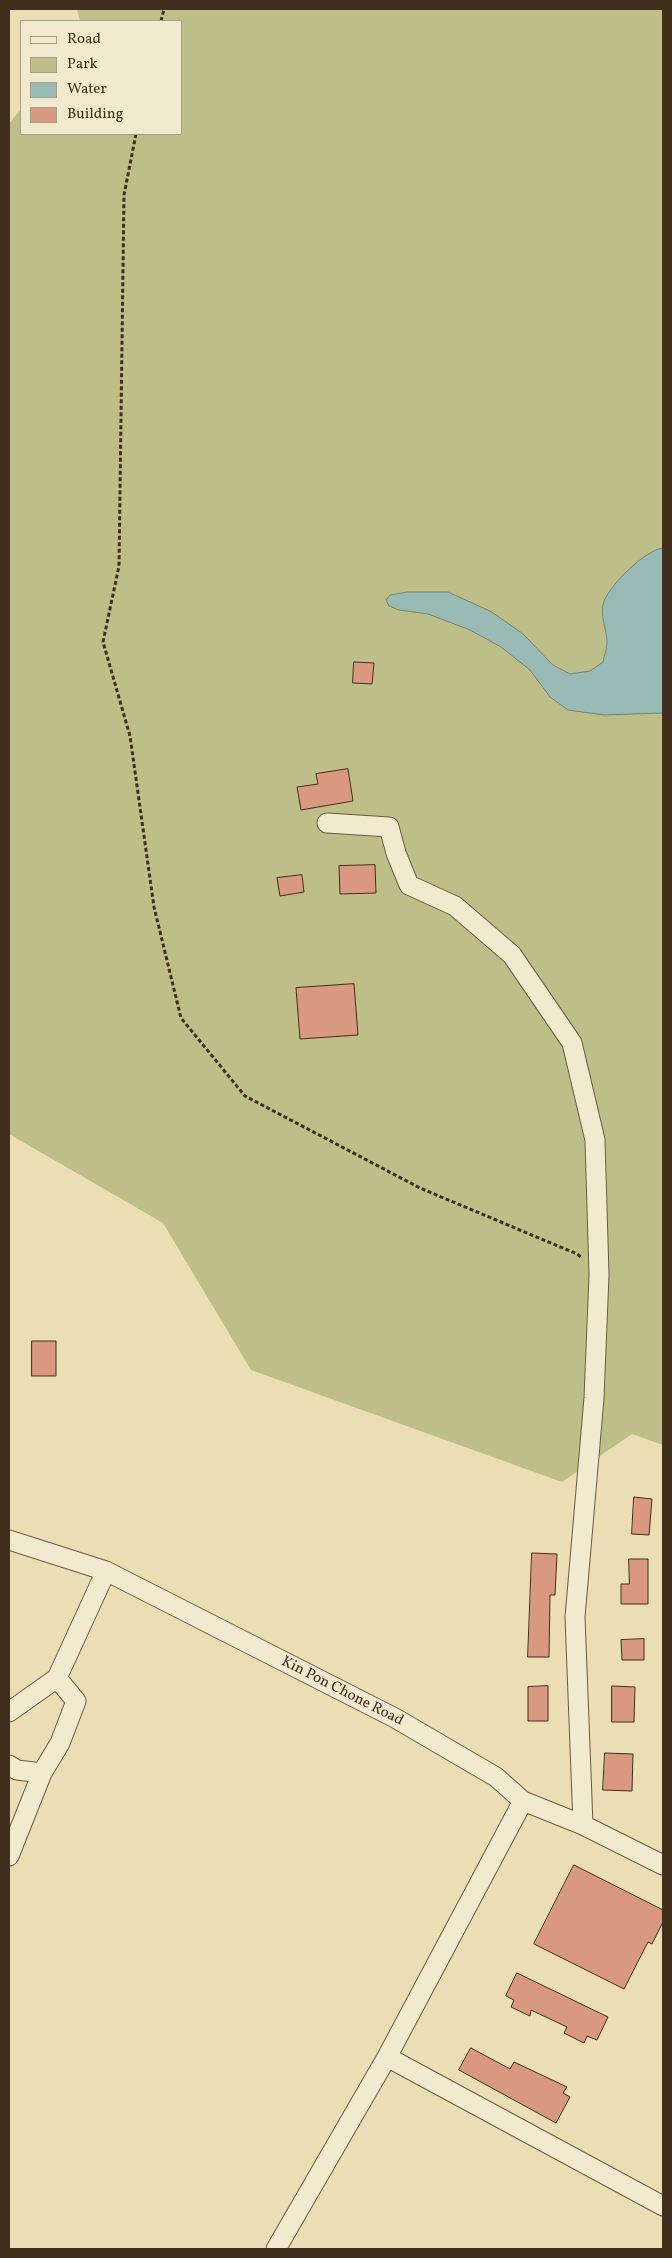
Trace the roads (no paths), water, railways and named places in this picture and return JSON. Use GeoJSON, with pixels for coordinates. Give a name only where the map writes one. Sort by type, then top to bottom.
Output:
{"type":"FeatureCollection","features":[{"type":"Feature","properties":{"kind":"street"},"geometry":{"type":"LineString","coordinates":[[327,823],[389,827],[396,853],[409,885],[455,906],[512,955],[572,1043],[595,1140],[599,1275],[594,1398],[575,1618],[583,1825]]}},
{"type":"Feature","properties":{"kind":"street","name":"Kin Pon Chone Road"},"geometry":{"type":"LineString","coordinates":[[9,1540],[106,1570],[395,1718],[496,1777],[522,1801],[583,1825],[663,1865]]}},
{"type":"Feature","properties":{"kind":"street"},"geometry":{"type":"LineString","coordinates":[[9,1712],[57,1678],[106,1570]]}},
{"type":"Feature","properties":{"kind":"street"},"geometry":{"type":"LineString","coordinates":[[9,1856],[42,1772],[60,1743],[76,1701],[57,1678]]}},
{"type":"Feature","properties":{"kind":"street"},"geometry":{"type":"LineString","coordinates":[[9,1765],[17,1770],[42,1772]]}},
{"type":"Feature","properties":{"kind":"street"},"geometry":{"type":"LineString","coordinates":[[276,2249],[386,2057],[522,1801]]}},
{"type":"Feature","properties":{"kind":"street"},"geometry":{"type":"LineString","coordinates":[[386,2057],[663,2206]]}},
{"type":"Feature","properties":{"kind":"water"},"geometry":{"type":"Polygon","coordinates":[[[663,548],[663,713],[604,715],[568,710],[550,697],[530,670],[501,647],[470,630],[428,614],[399,610],[389,606],[386,600],[390,595],[407,592],[448,592],[492,612],[523,634],[553,665],[570,674],[590,671],[603,662],[606,650],[607,638],[602,612],[604,601],[608,594],[621,577],[638,561],[663,548]]]}}]}
